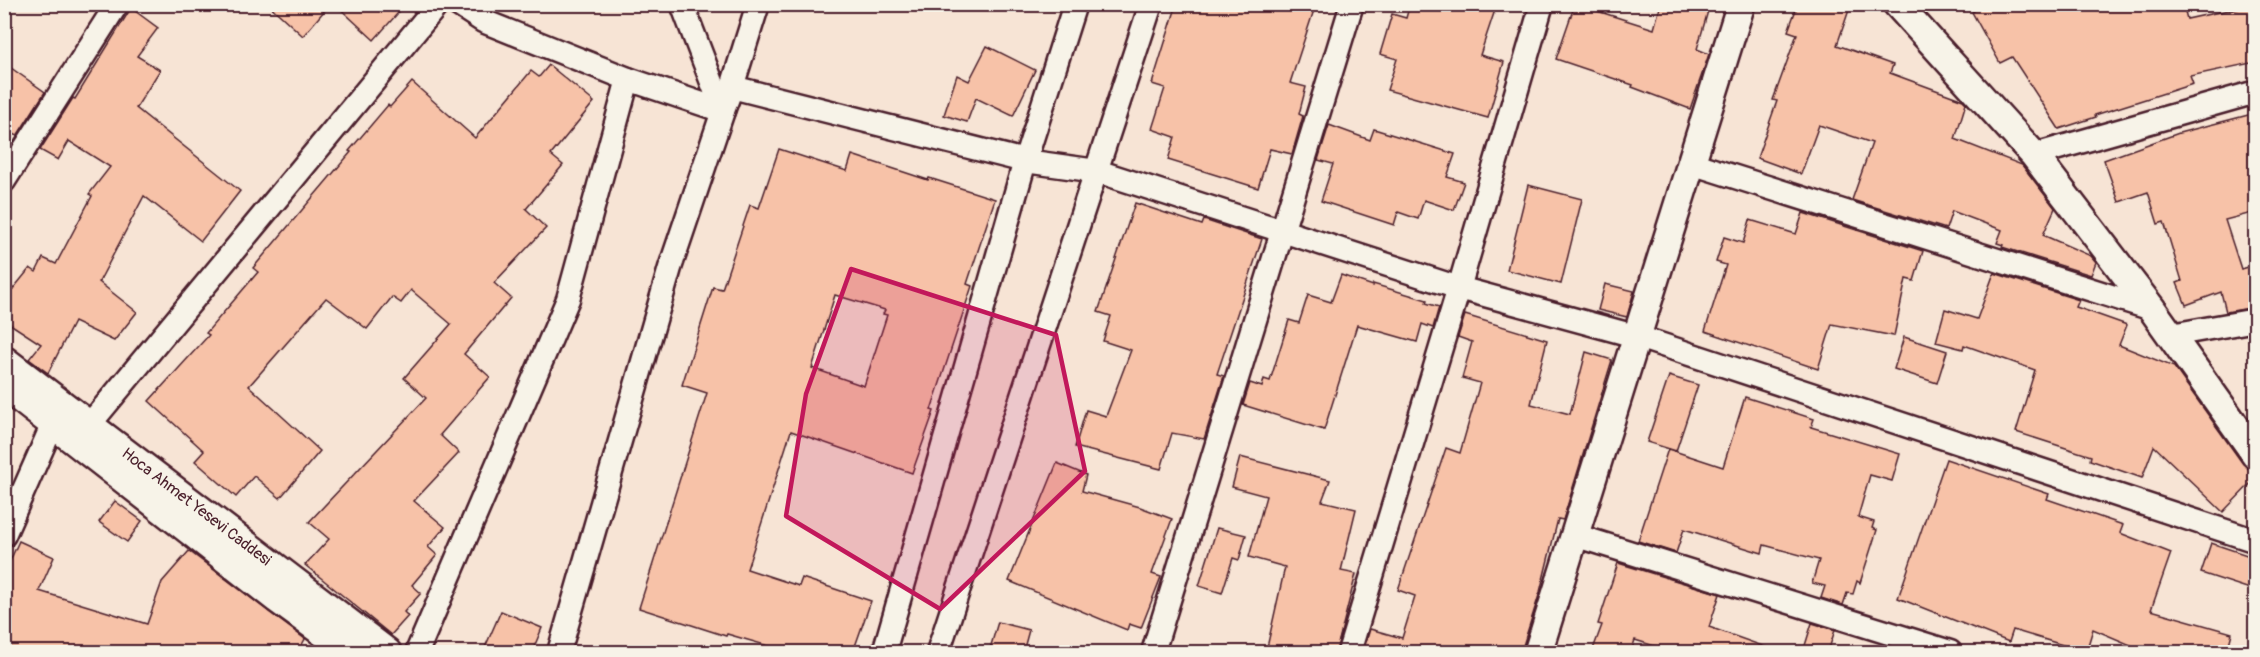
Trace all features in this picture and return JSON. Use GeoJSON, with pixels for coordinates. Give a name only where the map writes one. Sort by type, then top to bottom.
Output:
{"type":"FeatureCollection","features":[{"type":"Feature","properties":{"kind":"street"},"geometry":{"type":"LineString","coordinates":[[4,181],[117,4]]}},
{"type":"Feature","properties":{"kind":"street"},"geometry":{"type":"LineString","coordinates":[[90,424],[438,4]]}},
{"type":"Feature","properties":{"kind":"street"},"geometry":{"type":"LineString","coordinates":[[457,4],[483,21],[628,79],[723,111]]}},
{"type":"Feature","properties":{"kind":"street"},"geometry":{"type":"LineString","coordinates":[[682,4],[723,111]]}},
{"type":"Feature","properties":{"kind":"street"},"geometry":{"type":"LineString","coordinates":[[559,652],[670,268],[758,4]]}},
{"type":"Feature","properties":{"kind":"street"},"geometry":{"type":"LineString","coordinates":[[884,652],[1025,161],[1075,4]]}},
{"type":"Feature","properties":{"kind":"street"},"geometry":{"type":"LineString","coordinates":[[938,652],[1151,4]]}},
{"type":"Feature","properties":{"kind":"street"},"geometry":{"type":"LineString","coordinates":[[1153,652],[1352,4]]}},
{"type":"Feature","properties":{"kind":"street"},"geometry":{"type":"LineString","coordinates":[[1350,652],[1460,288],[1542,4]]}},
{"type":"Feature","properties":{"kind":"street"},"geometry":{"type":"LineString","coordinates":[[1538,652],[1635,336],[1741,4]]}},
{"type":"Feature","properties":{"kind":"street"},"geometry":{"type":"LineString","coordinates":[[1897,4],[2034,155],[2152,309],[2256,455]]}},
{"type":"Feature","properties":{"kind":"street"},"geometry":{"type":"LineString","coordinates":[[417,652],[568,299],[628,79]]}},
{"type":"Feature","properties":{"kind":"street"},"geometry":{"type":"LineString","coordinates":[[732,87],[1025,161],[1097,171],[1460,288],[1635,336],[2256,541]]}},
{"type":"Feature","properties":{"kind":"street"},"geometry":{"type":"LineString","coordinates":[[2034,155],[2256,92]]}},
{"type":"Feature","properties":{"kind":"street"},"geometry":{"type":"LineString","coordinates":[[1691,163],[2152,309]]}},
{"type":"Feature","properties":{"kind":"street"},"geometry":{"type":"LineString","coordinates":[[2171,335],[2256,320]]}},
{"type":"Feature","properties":{"kind":"street","name":"Hoca Ahmet Yesevi Caddesi"},"geometry":{"type":"LineString","coordinates":[[4,360],[387,652]]}},
{"type":"Feature","properties":{"kind":"street","name":"Hoca Ahmet Yesevi Caddesi"},"geometry":{"type":"LineString","coordinates":[[4,386],[334,648]]}},
{"type":"Feature","properties":{"kind":"street"},"geometry":{"type":"LineString","coordinates":[[4,535],[52,426]]}},
{"type":"Feature","properties":{"kind":"street"},"geometry":{"type":"LineString","coordinates":[[1574,535],[1950,652]]}},
{"type":"Feature","properties":{"kind":"highlighted area"},"geometry":{"type":"Polygon","coordinates":[[[851,269],[1056,335],[1085,471],[940,609],[786,516],[806,394],[851,269]]]}},
{"type":"Feature","properties":{"kind":"building"},"geometry":{"type":"Polygon","coordinates":[[[268,4],[330,4],[303,36],[268,4]]]}},
{"type":"Feature","properties":{"kind":"building"},"geometry":{"type":"Polygon","coordinates":[[[335,4],[406,4],[374,40],[335,4]]]}},
{"type":"Feature","properties":{"kind":"building"},"geometry":{"type":"Polygon","coordinates":[[[1177,4],[1297,4],[1314,10],[1290,83],[1306,87],[1299,114],[1303,116],[1292,154],[1270,149],[1258,188],[1168,160],[1175,137],[1152,129],[1165,88],[1152,84],[1177,4]]]}},
{"type":"Feature","properties":{"kind":"building"},"geometry":{"type":"Polygon","coordinates":[[[1410,4],[1497,4],[1480,55],[1504,62],[1488,118],[1387,90],[1397,59],[1380,54],[1392,14],[1406,18],[1410,4]]]}},
{"type":"Feature","properties":{"kind":"building"},"geometry":{"type":"Polygon","coordinates":[[[1575,4],[1654,29],[1661,4],[1710,4],[1697,49],[1709,54],[1690,109],[1632,87],[1633,85],[1556,59],[1575,4]]]}},
{"type":"Feature","properties":{"kind":"building"},"geometry":{"type":"Polygon","coordinates":[[[1798,4],[1851,4],[1837,45],[1893,65],[1890,73],[1963,100],[1966,103],[1955,139],[2022,165],[2055,208],[2043,235],[2091,256],[2096,262],[2091,275],[2002,247],[2003,245],[1997,243],[2002,230],[1952,211],[1946,229],[1852,200],[1872,143],[1819,125],[1801,174],[1757,158],[1777,101],[1773,100],[1797,34],[1788,31],[1798,4]]]}},
{"type":"Feature","properties":{"kind":"building"},"geometry":{"type":"Polygon","coordinates":[[[1986,4],[2183,4],[2187,19],[2256,4],[2256,62],[2190,76],[2193,84],[2095,115],[2096,117],[2059,129],[2012,57],[2000,63],[1972,12],[1986,4]]]}},
{"type":"Feature","properties":{"kind":"building"},"geometry":{"type":"Polygon","coordinates":[[[131,8],[158,28],[137,56],[160,70],[136,108],[240,191],[201,241],[144,196],[99,282],[137,312],[114,341],[74,322],[48,373],[29,359],[41,344],[4,320],[4,300],[30,268],[36,272],[43,258],[56,264],[92,196],[89,194],[110,167],[69,141],[58,160],[40,150],[73,98],[75,99],[131,8]]]}},
{"type":"Feature","properties":{"kind":"building"},"geometry":{"type":"Polygon","coordinates":[[[987,46],[1035,70],[1013,116],[976,98],[967,122],[944,115],[957,75],[969,81],[987,46]]]}},
{"type":"Feature","properties":{"kind":"building"},"geometry":{"type":"Polygon","coordinates":[[[4,63],[45,92],[17,136],[4,128],[4,63]]]}},
{"type":"Feature","properties":{"kind":"building"},"geometry":{"type":"Polygon","coordinates":[[[549,65],[594,102],[551,155],[563,165],[526,209],[546,228],[494,283],[511,298],[464,354],[490,377],[440,435],[459,453],[414,501],[445,527],[428,547],[437,555],[412,585],[421,593],[404,612],[408,616],[391,635],[305,565],[329,539],[309,522],[426,398],[404,378],[451,324],[411,290],[401,303],[392,297],[367,329],[326,298],[249,386],[320,451],[280,498],[254,476],[236,497],[195,461],[204,451],[149,401],[209,335],[206,333],[258,272],[253,268],[351,152],[349,151],[388,105],[390,107],[412,82],[475,138],[531,71],[539,77],[549,65]]]}},
{"type":"Feature","properties":{"kind":"building"},"geometry":{"type":"Polygon","coordinates":[[[2256,113],[2256,212],[2225,220],[2241,269],[2256,265],[2256,307],[2226,312],[2221,292],[2186,305],[2177,283],[2182,281],[2164,222],[2158,224],[2148,192],[2119,202],[2104,160],[2179,133],[2256,113]]]}},
{"type":"Feature","properties":{"kind":"building"},"geometry":{"type":"Polygon","coordinates":[[[1329,125],[1370,140],[1374,129],[1455,154],[1447,177],[1464,182],[1454,210],[1424,200],[1418,219],[1398,212],[1394,225],[1321,201],[1333,164],[1318,160],[1329,125]]]}},
{"type":"Feature","properties":{"kind":"building"},"geometry":{"type":"Polygon","coordinates":[[[779,149],[847,171],[852,155],[995,199],[967,284],[972,286],[931,410],[934,411],[912,473],[791,431],[747,569],[799,586],[802,578],[871,601],[853,652],[770,652],[772,647],[727,634],[726,636],[639,608],[707,393],[682,385],[713,287],[722,289],[750,205],[759,208],[779,149]],[[835,295],[812,368],[864,386],[887,315],[883,314],[885,310],[835,295]]]}},
{"type":"Feature","properties":{"kind":"building"},"geometry":{"type":"Polygon","coordinates":[[[1528,185],[1582,199],[1561,284],[1507,270],[1528,185]]]}},
{"type":"Feature","properties":{"kind":"building"},"geometry":{"type":"Polygon","coordinates":[[[1135,203],[1202,225],[1204,220],[1262,239],[1217,374],[1224,376],[1204,439],[1172,433],[1161,469],[1075,447],[1086,410],[1106,416],[1131,350],[1103,341],[1111,316],[1098,312],[1135,203]]]}},
{"type":"Feature","properties":{"kind":"building"},"geometry":{"type":"Polygon","coordinates":[[[1803,213],[1923,251],[1914,281],[1906,279],[1894,336],[1832,324],[1818,369],[1705,331],[1726,265],[1716,262],[1724,237],[1743,243],[1750,220],[1796,234],[1803,213]]]}},
{"type":"Feature","properties":{"kind":"building"},"geometry":{"type":"Polygon","coordinates":[[[1994,273],[2079,300],[2076,307],[2127,325],[2119,345],[2174,367],[2243,464],[2249,469],[2256,470],[2256,478],[2223,512],[2154,446],[2142,478],[2090,460],[2091,456],[2016,432],[2035,370],[1964,345],[1963,349],[1936,342],[1945,309],[1977,319],[1994,273]]]}},
{"type":"Feature","properties":{"kind":"building"},"geometry":{"type":"Polygon","coordinates":[[[1341,275],[1427,300],[1426,303],[1439,307],[1433,328],[1422,324],[1417,342],[1357,325],[1324,430],[1243,405],[1250,383],[1262,387],[1264,379],[1270,381],[1289,320],[1299,323],[1308,295],[1331,302],[1341,275]]]}},
{"type":"Feature","properties":{"kind":"building"},"geometry":{"type":"Polygon","coordinates":[[[1605,284],[1634,291],[1627,317],[1598,310],[1605,284]]]}},
{"type":"Feature","properties":{"kind":"building"},"geometry":{"type":"Polygon","coordinates":[[[1465,315],[1547,340],[1531,404],[1570,414],[1586,352],[1612,360],[1563,520],[1558,519],[1540,592],[1521,652],[1363,652],[1370,629],[1402,638],[1415,596],[1398,590],[1446,448],[1460,453],[1480,383],[1462,378],[1472,342],[1458,337],[1465,315]]]}},
{"type":"Feature","properties":{"kind":"building"},"geometry":{"type":"Polygon","coordinates":[[[1904,337],[1947,351],[1937,383],[1894,369],[1904,337]]]}},
{"type":"Feature","properties":{"kind":"building"},"geometry":{"type":"Polygon","coordinates":[[[1669,376],[1698,385],[1676,451],[1647,442],[1669,376]]]}},
{"type":"Feature","properties":{"kind":"building"},"geometry":{"type":"Polygon","coordinates":[[[1745,397],[1814,419],[1811,427],[1900,454],[1892,481],[1870,475],[1858,517],[1874,522],[1872,528],[1877,530],[1860,583],[1857,581],[1853,594],[1847,593],[1843,605],[1821,598],[1825,586],[1812,583],[1819,560],[1764,545],[1762,553],[1684,529],[1676,553],[1638,541],[1668,449],[1723,467],[1745,397]]]}},
{"type":"Feature","properties":{"kind":"building"},"geometry":{"type":"Polygon","coordinates":[[[1240,457],[1330,480],[1322,501],[1356,509],[1341,571],[1356,574],[1336,652],[1266,652],[1285,567],[1249,557],[1266,496],[1232,487],[1240,457]]]}},
{"type":"Feature","properties":{"kind":"building"},"geometry":{"type":"Polygon","coordinates":[[[1946,459],[2049,494],[2047,499],[2123,525],[2120,533],[2171,553],[2151,610],[2232,633],[2227,652],[2147,652],[2093,629],[2086,652],[2013,630],[2009,642],[1898,598],[1946,459]]]}},
{"type":"Feature","properties":{"kind":"building"},"geometry":{"type":"Polygon","coordinates":[[[1057,463],[1086,475],[1082,491],[1140,507],[1172,519],[1152,574],[1161,577],[1141,628],[1129,624],[1127,630],[1009,581],[1057,463]]]}},
{"type":"Feature","properties":{"kind":"building"},"geometry":{"type":"Polygon","coordinates":[[[115,501],[142,521],[127,542],[99,522],[115,501]]]}},
{"type":"Feature","properties":{"kind":"building"},"geometry":{"type":"Polygon","coordinates":[[[1217,528],[1246,535],[1239,560],[1233,558],[1222,593],[1199,586],[1217,528]]]}},
{"type":"Feature","properties":{"kind":"building"},"geometry":{"type":"Polygon","coordinates":[[[19,541],[54,557],[39,591],[147,624],[162,582],[189,551],[305,639],[298,652],[4,652],[4,574],[19,541]]]}},
{"type":"Feature","properties":{"kind":"building"},"geometry":{"type":"Polygon","coordinates":[[[2211,543],[2256,558],[2256,591],[2201,573],[2211,543]]]}},
{"type":"Feature","properties":{"kind":"building"},"geometry":{"type":"Polygon","coordinates":[[[1618,563],[1720,594],[1709,627],[1771,649],[1771,652],[1674,652],[1635,640],[1631,652],[1592,652],[1602,625],[1598,624],[1618,563]]]}},
{"type":"Feature","properties":{"kind":"building"},"geometry":{"type":"Polygon","coordinates":[[[501,611],[542,628],[532,652],[483,652],[501,611]]]}},
{"type":"Feature","properties":{"kind":"building"},"geometry":{"type":"Polygon","coordinates":[[[998,622],[1029,630],[1023,652],[989,652],[998,622]]]}},
{"type":"Feature","properties":{"kind":"building"},"geometry":{"type":"Polygon","coordinates":[[[1812,623],[1835,630],[1828,652],[1803,652],[1812,623]]]}}]}
